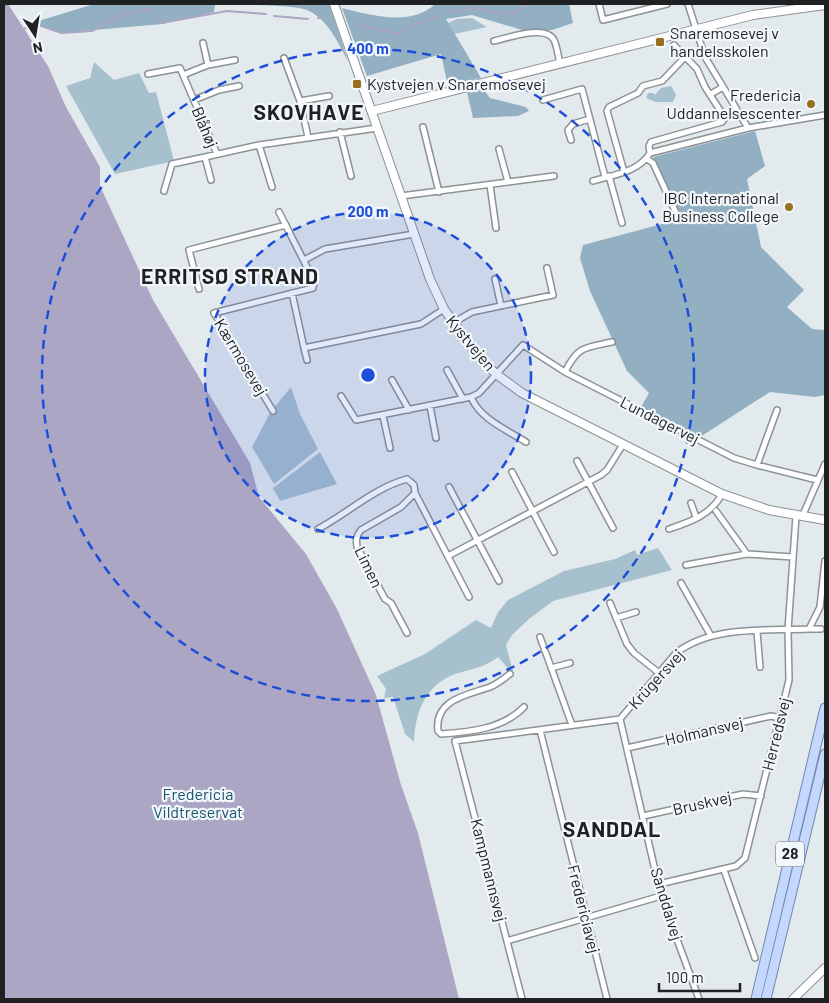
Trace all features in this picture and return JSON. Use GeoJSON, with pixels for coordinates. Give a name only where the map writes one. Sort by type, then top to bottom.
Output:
{"type":"FeatureCollection","features":[{"type":"Feature","properties":{"kind":"main road","name":"28"},"geometry":{"type":"LineString","coordinates":[[756,999],[825,708]]}},
{"type":"Feature","properties":{"kind":"main road","name":"28"},"geometry":{"type":"LineString","coordinates":[[766,999],[825,754]]}},
{"type":"Feature","properties":{"kind":"street","name":"Kystvejen"},"geometry":{"type":"LineString","coordinates":[[334,4],[430,279],[452,324],[476,355],[496,374],[522,394],[622,446],[722,494],[750,504],[799,516],[824,519]]}},
{"type":"Feature","properties":{"kind":"street"},"geometry":{"type":"LineString","coordinates":[[599,4],[603,20],[656,5],[667,4]]}},
{"type":"Feature","properties":{"kind":"street"},"geometry":{"type":"LineString","coordinates":[[688,4],[694,29],[705,58],[748,128]]}},
{"type":"Feature","properties":{"kind":"street"},"geometry":{"type":"LineString","coordinates":[[372,111],[694,29],[785,9],[825,5]]}},
{"type":"Feature","properties":{"kind":"street"},"geometry":{"type":"LineString","coordinates":[[494,41],[526,33],[547,33],[553,38],[560,63]]}},
{"type":"Feature","properties":{"kind":"street"},"geometry":{"type":"LineString","coordinates":[[202,43],[208,66]]}},
{"type":"Feature","properties":{"kind":"street"},"geometry":{"type":"LineString","coordinates":[[593,180],[635,168],[647,159],[650,153],[648,146],[651,142],[722,122],[725,118],[724,113],[697,69],[674,45]]}},
{"type":"Feature","properties":{"kind":"street"},"geometry":{"type":"LineString","coordinates":[[624,172],[607,111],[609,107],[638,93],[643,86],[662,81],[686,56]]}},
{"type":"Feature","properties":{"kind":"street"},"geometry":{"type":"LineString","coordinates":[[284,58],[300,101],[308,137]]}},
{"type":"Feature","properties":{"kind":"street"},"geometry":{"type":"LineString","coordinates":[[148,74],[180,68],[184,75],[208,66],[235,60]]}},
{"type":"Feature","properties":{"kind":"street","name":"Blåhøj"},"geometry":{"type":"LineString","coordinates":[[184,75],[217,154]]}},
{"type":"Feature","properties":{"kind":"street","name":"Blåhøj"},"geometry":{"type":"LineString","coordinates":[[194,100],[208,93],[239,86]]}},
{"type":"Feature","properties":{"kind":"street"},"geometry":{"type":"LineString","coordinates":[[711,94],[723,87]]}},
{"type":"Feature","properties":{"kind":"street"},"geometry":{"type":"LineString","coordinates":[[543,100],[582,89],[622,223]]}},
{"type":"Feature","properties":{"kind":"street"},"geometry":{"type":"LineString","coordinates":[[300,101],[329,96]]}},
{"type":"Feature","properties":{"kind":"street"},"geometry":{"type":"LineString","coordinates":[[650,153],[748,128],[825,115]]}},
{"type":"Feature","properties":{"kind":"street"},"geometry":{"type":"LineString","coordinates":[[571,140],[568,130],[573,124],[590,119]]}},
{"type":"Feature","properties":{"kind":"street"},"geometry":{"type":"LineString","coordinates":[[423,127],[440,192]]}},
{"type":"Feature","properties":{"kind":"street","name":"Blåhøj"},"geometry":{"type":"LineString","coordinates":[[164,191],[172,164],[259,145],[378,128]]}},
{"type":"Feature","properties":{"kind":"street"},"geometry":{"type":"LineString","coordinates":[[340,132],[351,176]]}},
{"type":"Feature","properties":{"kind":"street"},"geometry":{"type":"LineString","coordinates":[[259,145],[272,187]]}},
{"type":"Feature","properties":{"kind":"street"},"geometry":{"type":"LineString","coordinates":[[499,149],[508,182]]}},
{"type":"Feature","properties":{"kind":"street","name":"Blåhøj"},"geometry":{"type":"LineString","coordinates":[[205,157],[211,180]]}},
{"type":"Feature","properties":{"kind":"street"},"geometry":{"type":"LineString","coordinates":[[647,159],[653,163],[677,215]]}},
{"type":"Feature","properties":{"kind":"street"},"geometry":{"type":"LineString","coordinates":[[400,196],[554,176]]}},
{"type":"Feature","properties":{"kind":"street"},"geometry":{"type":"LineString","coordinates":[[490,185],[496,228]]}},
{"type":"Feature","properties":{"kind":"street"},"geometry":{"type":"LineString","coordinates":[[279,212],[304,260],[325,249],[414,234]]}},
{"type":"Feature","properties":{"kind":"street"},"geometry":{"type":"LineString","coordinates":[[198,288],[189,250],[286,225]]}},
{"type":"Feature","properties":{"kind":"street","name":"Kærmosevej"},"geometry":{"type":"LineString","coordinates":[[273,411],[214,313],[313,288],[314,285],[304,260]]}},
{"type":"Feature","properties":{"kind":"street"},"geometry":{"type":"LineString","coordinates":[[452,324],[472,312],[553,295],[547,268]]}},
{"type":"Feature","properties":{"kind":"street"},"geometry":{"type":"LineString","coordinates":[[495,279],[501,306]]}},
{"type":"Feature","properties":{"kind":"street"},"geometry":{"type":"LineString","coordinates":[[292,293],[307,360]]}},
{"type":"Feature","properties":{"kind":"street"},"geometry":{"type":"LineString","coordinates":[[304,348],[421,324],[444,309]]}},
{"type":"Feature","properties":{"kind":"street"},"geometry":{"type":"LineString","coordinates":[[565,372],[573,356],[578,352],[612,342]]}},
{"type":"Feature","properties":{"kind":"street","name":"Lundagervej"},"geometry":{"type":"LineString","coordinates":[[496,374],[522,345],[565,372],[734,458],[756,466],[817,480]]}},
{"type":"Feature","properties":{"kind":"street"},"geometry":{"type":"LineString","coordinates":[[447,370],[463,399]]}},
{"type":"Feature","properties":{"kind":"street"},"geometry":{"type":"LineString","coordinates":[[341,396],[356,420],[471,397],[479,393],[496,374]]}},
{"type":"Feature","properties":{"kind":"street"},"geometry":{"type":"LineString","coordinates":[[392,380],[409,410]]}},
{"type":"Feature","properties":{"kind":"street"},"geometry":{"type":"LineString","coordinates":[[471,397],[475,408],[526,442]]}},
{"type":"Feature","properties":{"kind":"street"},"geometry":{"type":"LineString","coordinates":[[430,406],[436,438]]}},
{"type":"Feature","properties":{"kind":"street"},"geometry":{"type":"LineString","coordinates":[[756,466],[777,410]]}},
{"type":"Feature","properties":{"kind":"street"},"geometry":{"type":"LineString","coordinates":[[383,416],[390,448]]}},
{"type":"Feature","properties":{"kind":"street"},"geometry":{"type":"LineString","coordinates":[[448,556],[588,482],[607,470],[622,446]]}},
{"type":"Feature","properties":{"kind":"street"},"geometry":{"type":"LineString","coordinates":[[577,461],[614,528]]}},
{"type":"Feature","properties":{"kind":"street","name":"Herredsvej"},"geometry":{"type":"LineString","coordinates":[[659,884],[724,870],[736,866],[745,858],[789,680],[788,630],[793,557],[799,516],[825,464]]}},
{"type":"Feature","properties":{"kind":"street"},"geometry":{"type":"LineString","coordinates":[[512,472],[554,552]]}},
{"type":"Feature","properties":{"kind":"street"},"geometry":{"type":"LineString","coordinates":[[318,529],[342,516],[364,500],[402,480],[410,481],[469,597]]}},
{"type":"Feature","properties":{"kind":"street"},"geometry":{"type":"LineString","coordinates":[[449,487],[499,581]]}},
{"type":"Feature","properties":{"kind":"street","name":"Limen"},"geometry":{"type":"LineString","coordinates":[[408,633],[391,602],[385,599],[357,547],[356,541],[361,530],[401,507],[415,493]]}},
{"type":"Feature","properties":{"kind":"street"},"geometry":{"type":"LineString","coordinates":[[669,529],[692,521],[704,514],[717,504],[722,494]]}},
{"type":"Feature","properties":{"kind":"street"},"geometry":{"type":"LineString","coordinates":[[692,503],[696,517]]}},
{"type":"Feature","properties":{"kind":"street"},"geometry":{"type":"LineString","coordinates":[[716,511],[747,554]]}},
{"type":"Feature","properties":{"kind":"street"},"geometry":{"type":"LineString","coordinates":[[686,565],[747,554],[793,557]]}},
{"type":"Feature","properties":{"kind":"street"},"geometry":{"type":"LineString","coordinates":[[809,629],[820,608],[825,561]]}},
{"type":"Feature","properties":{"kind":"street"},"geometry":{"type":"LineString","coordinates":[[681,583],[711,636]]}},
{"type":"Feature","properties":{"kind":"street"},"geometry":{"type":"LineString","coordinates":[[610,603],[627,644],[634,653],[659,673]]}},
{"type":"Feature","properties":{"kind":"street"},"geometry":{"type":"LineString","coordinates":[[616,618],[636,612]]}},
{"type":"Feature","properties":{"kind":"street","name":"Krügersvej"},"geometry":{"type":"LineString","coordinates":[[455,740],[620,719],[685,646],[711,636],[821,629]]}},
{"type":"Feature","properties":{"kind":"street"},"geometry":{"type":"LineString","coordinates":[[757,632],[760,667]]}},
{"type":"Feature","properties":{"kind":"street"},"geometry":{"type":"LineString","coordinates":[[540,637],[572,725]]}},
{"type":"Feature","properties":{"kind":"street"},"geometry":{"type":"LineString","coordinates":[[551,668],[570,663]]}},
{"type":"Feature","properties":{"kind":"street"},"geometry":{"type":"LineString","coordinates":[[510,674],[490,687],[467,693],[450,702],[441,712],[437,726],[441,734],[498,725],[517,714],[524,707]]}},
{"type":"Feature","properties":{"kind":"street","name":"Holmansvej"},"geometry":{"type":"LineString","coordinates":[[628,748],[771,716],[780,718]]}},
{"type":"Feature","properties":{"kind":"street","name":"Sanddalvej"},"geometry":{"type":"LineString","coordinates":[[620,719],[662,896],[698,999]]}},
{"type":"Feature","properties":{"kind":"street"},"geometry":{"type":"LineString","coordinates":[[498,725],[502,735]]}},
{"type":"Feature","properties":{"kind":"street","name":"Fredericiavej"},"geometry":{"type":"LineString","coordinates":[[540,730],[608,999]]}},
{"type":"Feature","properties":{"kind":"street","name":"Kampmannsvej"},"geometry":{"type":"LineString","coordinates":[[455,740],[522,999]]}},
{"type":"Feature","properties":{"kind":"street","name":"Bruskvej"},"geometry":{"type":"LineString","coordinates":[[643,816],[743,794],[761,796]]}},
{"type":"Feature","properties":{"kind":"street"},"geometry":{"type":"LineString","coordinates":[[724,870],[755,958]]}},
{"type":"Feature","properties":{"kind":"street"},"geometry":{"type":"LineString","coordinates":[[507,941],[662,896]]}},
{"type":"Feature","properties":{"kind":"street"},"geometry":{"type":"LineString","coordinates":[[793,999],[825,968]]}},
{"type":"Feature","properties":{"kind":"shaded area","name":"Fredericia Vildtreservat"},"geometry":{"type":"Polygon","coordinates":[[[4,4],[8,4],[48,66],[66,107],[100,167],[100,186],[153,300],[250,463],[259,497],[306,554],[337,609],[376,695],[401,785],[418,833],[459,999],[4,999],[4,4]]]}},
{"type":"Feature","properties":{"kind":"shaded area"},"geometry":{"type":"Polygon","coordinates":[[[94,4],[215,4],[214,12],[163,24],[59,33],[32,23],[94,4]]]}},
{"type":"Feature","properties":{"kind":"shaded area"},"geometry":{"type":"Polygon","coordinates":[[[225,4],[329,4],[348,61],[327,25],[307,10],[281,6],[225,4]]]}},
{"type":"Feature","properties":{"kind":"shaded area"},"geometry":{"type":"Polygon","coordinates":[[[435,4],[569,4],[573,23],[552,30],[522,30],[472,15],[446,19],[481,78],[448,86],[441,54],[367,76],[342,8],[378,16],[403,17],[425,11],[435,4]]]}},
{"type":"Feature","properties":{"kind":"shaded area"},"geometry":{"type":"Polygon","coordinates":[[[472,18],[487,27],[454,34],[448,23],[457,19],[472,18]]]}},
{"type":"Feature","properties":{"kind":"shaded area"},"geometry":{"type":"Polygon","coordinates":[[[94,62],[114,80],[139,73],[149,93],[156,92],[174,161],[115,174],[66,86],[90,78],[94,62]]]}},
{"type":"Feature","properties":{"kind":"shaded area"},"geometry":{"type":"Polygon","coordinates":[[[671,86],[676,95],[673,102],[655,102],[646,98],[648,93],[655,95],[661,88],[671,86]]]}},
{"type":"Feature","properties":{"kind":"shaded area"},"geometry":{"type":"Polygon","coordinates":[[[483,89],[490,98],[526,107],[529,111],[518,116],[473,118],[467,92],[483,89]]]}},
{"type":"Feature","properties":{"kind":"shaded area"},"geometry":{"type":"Polygon","coordinates":[[[755,131],[765,166],[747,179],[761,247],[804,290],[787,307],[812,329],[824,330],[825,328],[825,395],[815,397],[770,392],[700,437],[641,407],[649,393],[627,371],[590,291],[580,258],[583,245],[681,219],[653,157],[755,131]]]}},
{"type":"Feature","properties":{"kind":"shaded area"},"geometry":{"type":"Polygon","coordinates":[[[291,387],[300,414],[318,449],[274,484],[252,447],[271,411],[291,387]]]}},
{"type":"Feature","properties":{"kind":"shaded area"},"geometry":{"type":"Polygon","coordinates":[[[320,452],[337,484],[280,501],[273,488],[320,452]]]}},
{"type":"Feature","properties":{"kind":"shaded area"},"geometry":{"type":"Polygon","coordinates":[[[658,548],[672,570],[553,601],[529,619],[512,635],[506,645],[514,675],[498,657],[482,666],[445,679],[436,685],[424,701],[417,721],[414,742],[405,734],[393,697],[384,698],[386,689],[377,676],[425,654],[476,620],[491,628],[498,612],[508,600],[564,571],[615,559],[635,550],[637,555],[658,548]]]}},
{"type":"Feature","properties":{"kind":"waterway"},"geometry":{"type":"LineString","coordinates":[[451,12],[472,8],[503,14],[514,13],[529,4]]}},
{"type":"Feature","properties":{"kind":"waterway"},"geometry":{"type":"LineString","coordinates":[[23,29],[38,25],[62,33],[92,31],[123,14],[148,9],[154,14]]}},
{"type":"Feature","properties":{"kind":"waterway"},"geometry":{"type":"LineString","coordinates":[[157,21],[161,23],[227,11],[266,14]]}},
{"type":"Feature","properties":{"kind":"waterway"},"geometry":{"type":"LineString","coordinates":[[274,16],[308,19]]}},
{"type":"Feature","properties":{"kind":"waterway"},"geometry":{"type":"LineString","coordinates":[[359,26],[401,34],[407,27],[439,16]]}},
{"type":"Feature","properties":{"kind":"waterway"},"geometry":{"type":"LineString","coordinates":[[318,18],[325,17]]}},
{"type":"Feature","properties":{"kind":"place","name":"Snaremosevej v handelsskolen"},"geometry":{"type":"Point","coordinates":[660,42]}},
{"type":"Feature","properties":{"kind":"place","name":"Kystvejen v Snaremosevej"},"geometry":{"type":"Point","coordinates":[357,84]}},
{"type":"Feature","properties":{"kind":"place","name":"Fredericia Uddannelsescenter"},"geometry":{"type":"Point","coordinates":[811,104]}},
{"type":"Feature","properties":{"kind":"place","name":"IBC International Business College"},"geometry":{"type":"Point","coordinates":[789,207]}},
{"type":"Feature","properties":{"kind":"district","name":"SKOVHAVE"},"geometry":{"type":"Point","coordinates":[309,113]}},
{"type":"Feature","properties":{"kind":"district","name":"ERRITSØ STRAND"},"geometry":{"type":"Point","coordinates":[230,277]}},
{"type":"Feature","properties":{"kind":"district","name":"SANDDAL"},"geometry":{"type":"Point","coordinates":[612,830]}}]}
